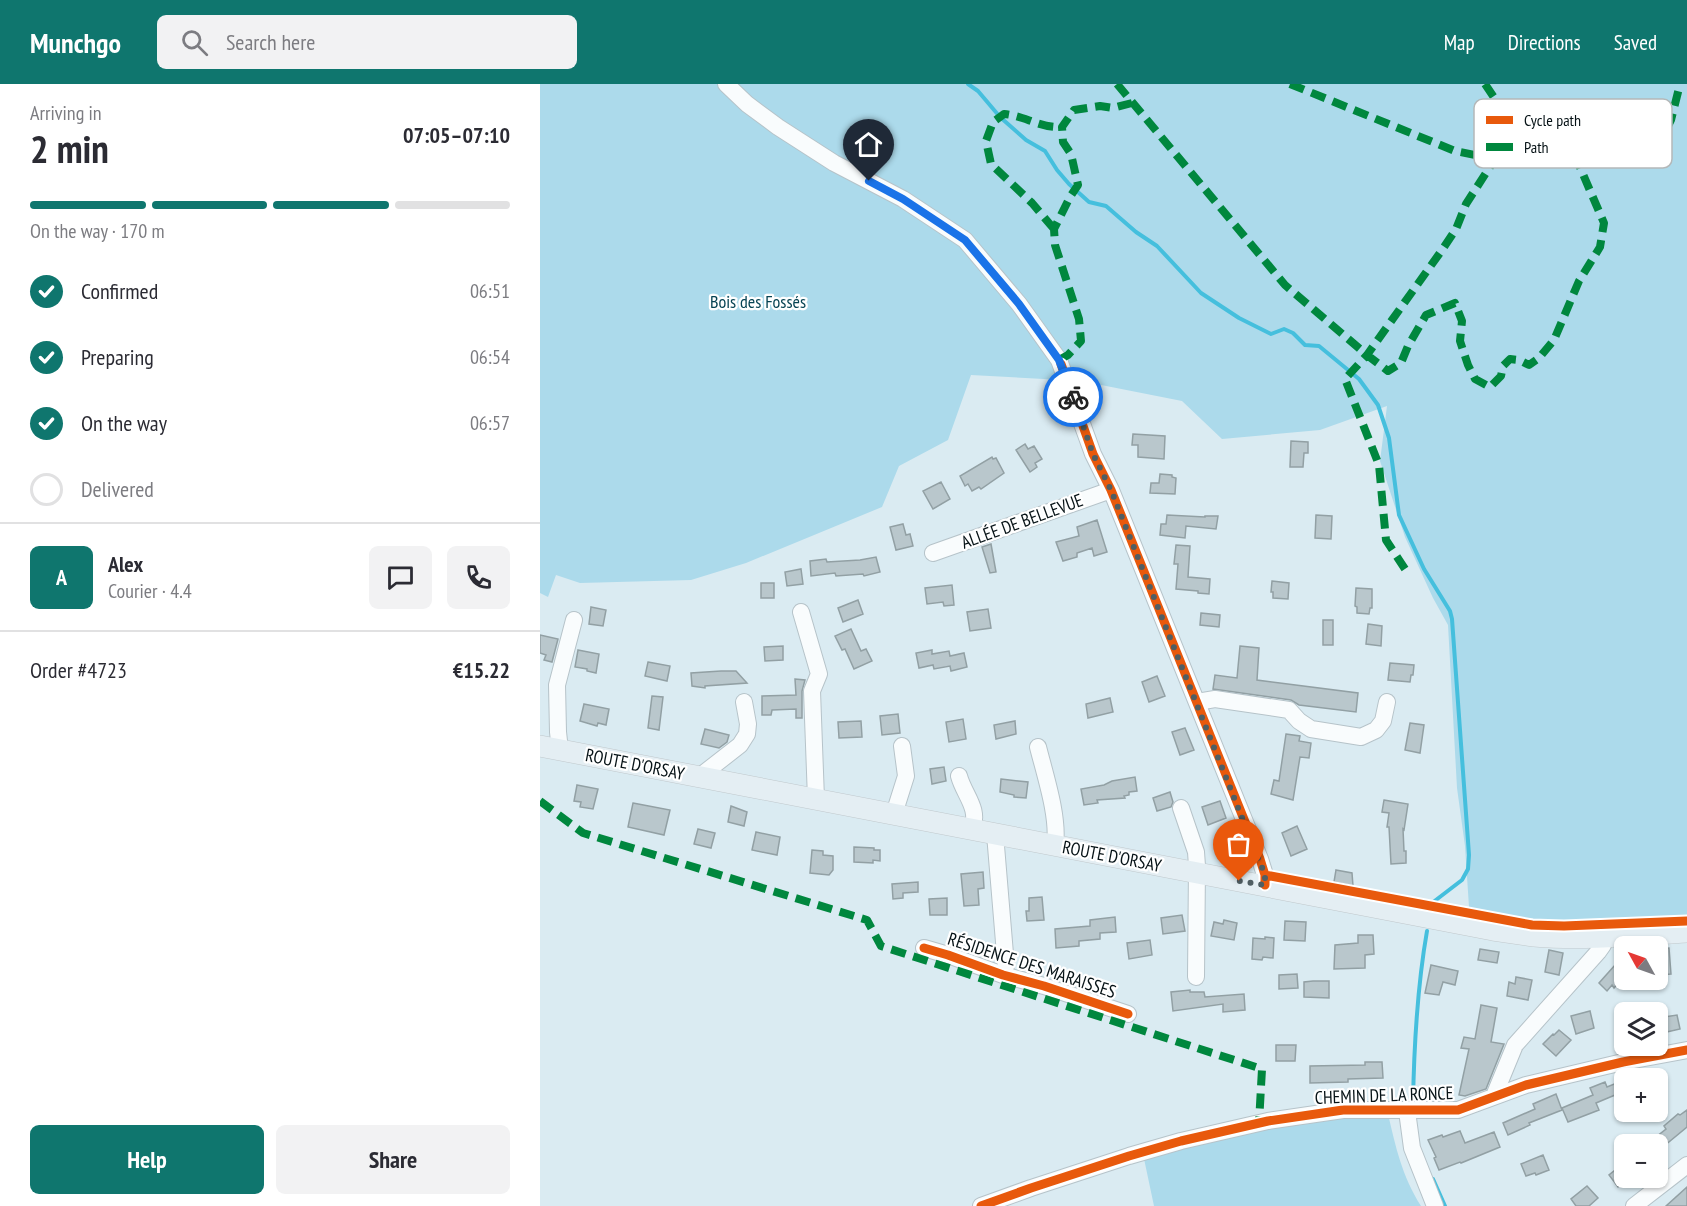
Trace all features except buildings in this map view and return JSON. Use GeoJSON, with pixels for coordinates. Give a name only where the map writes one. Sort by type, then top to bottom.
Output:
{"type":"FeatureCollection","features":[{"type":"Feature","properties":{"kind":"main road","name":"ROUTE D'ORSAY"},"geometry":{"type":"LineString","coordinates":[[550,748],[1493,930],[1534,936],[1603,937],[1687,932]]}},
{"type":"Feature","properties":{"kind":"street"},"geometry":{"type":"LineString","coordinates":[[726,84],[747,104],[778,127],[834,163],[903,199],[965,240],[1019,304],[1061,364],[1093,454],[1111,490],[1260,859],[1265,875],[1265,885]]}},
{"type":"Feature","properties":{"kind":"street","name":"ALLÉE DE BELLEVUE"},"geometry":{"type":"LineString","coordinates":[[933,553],[1111,490]]}},
{"type":"Feature","properties":{"kind":"street"},"geometry":{"type":"LineString","coordinates":[[801,612],[819,674],[812,691],[816,799]]}},
{"type":"Feature","properties":{"kind":"street"},"geometry":{"type":"LineString","coordinates":[[550,748],[558,732],[557,685],[574,620]]}},
{"type":"Feature","properties":{"kind":"street"},"geometry":{"type":"LineString","coordinates":[[1197,702],[1215,699],[1288,710],[1311,729],[1361,737],[1376,730],[1383,721],[1387,702]]}},
{"type":"Feature","properties":{"kind":"street"},"geometry":{"type":"LineString","coordinates":[[699,777],[740,745],[747,734],[748,724],[744,702]]}},
{"type":"Feature","properties":{"kind":"street"},"geometry":{"type":"LineString","coordinates":[[894,814],[906,776],[902,746]]}},
{"type":"Feature","properties":{"kind":"street"},"geometry":{"type":"LineString","coordinates":[[1038,747],[1054,816],[1055,845]]}},
{"type":"Feature","properties":{"kind":"street"},"geometry":{"type":"LineString","coordinates":[[959,776],[975,816],[972,829]]}},
{"type":"Feature","properties":{"kind":"street"},"geometry":{"type":"LineString","coordinates":[[1181,808],[1196,852],[1196,976]]}},
{"type":"Feature","properties":{"kind":"street","name":"RÉSIDENCE DES MARAISSES"},"geometry":{"type":"LineString","coordinates":[[995,834],[1006,966],[1003,975]]}},
{"type":"Feature","properties":{"kind":"street"},"geometry":{"type":"LineString","coordinates":[[1494,1096],[1515,1045],[1598,952],[1603,945],[1603,937]]}},
{"type":"Feature","properties":{"kind":"street","name":"RÉSIDENCE DES MARAISSES"},"geometry":{"type":"LineString","coordinates":[[924,948],[1128,1014]]}},
{"type":"Feature","properties":{"kind":"street","name":"CHEMIN DE LA RONCE"},"geometry":{"type":"LineString","coordinates":[[981,1206],[1129,1156],[1259,1123],[1343,1110],[1458,1110],[1526,1085],[1623,1062],[1687,1050]]}},
{"type":"Feature","properties":{"kind":"street"},"geometry":{"type":"LineString","coordinates":[[1407,1111],[1412,1148],[1435,1206]]}},
{"type":"Feature","properties":{"kind":"street"},"geometry":{"type":"LineString","coordinates":[[1634,1206],[1687,1165]]}},
{"type":"Feature","properties":{"kind":"green space","name":"Bois des Fossés"},"geometry":{"type":"Polygon","coordinates":[[[540,84],[1687,84],[1687,915],[1554,920],[1484,912],[1469,907],[1465,846],[1457,788],[1448,625],[1405,537],[1380,461],[1387,406],[1320,430],[1222,439],[1182,401],[1081,381],[971,375],[948,440],[899,466],[882,507],[746,563],[691,580],[580,583],[556,575],[548,597],[540,593],[540,84]]]}},
{"type":"Feature","properties":{"kind":"green space"},"geometry":{"type":"Polygon","coordinates":[[[1388,1114],[1404,1173],[1421,1206],[1154,1206],[1143,1154],[1284,1122],[1388,1114]]]}},
{"type":"Feature","properties":{"kind":"waterway"},"geometry":{"type":"LineString","coordinates":[[968,84],[978,91],[1000,117],[1026,140],[1045,151],[1069,184],[1089,202],[1106,206],[1136,232],[1157,246],[1201,293],[1239,318],[1271,334],[1284,329],[1293,333],[1305,345],[1319,346],[1359,379],[1378,405],[1389,438],[1399,515],[1424,569],[1450,611],[1452,619],[1469,855],[1468,869],[1462,880],[1432,903]]}},
{"type":"Feature","properties":{"kind":"waterway"},"geometry":{"type":"LineString","coordinates":[[1413,1103],[1417,1017],[1427,931]]}},
{"type":"Feature","properties":{"kind":"waterway"},"geometry":{"type":"LineString","coordinates":[[1433,1179],[1445,1206]]}},
{"type":"Feature","properties":{"kind":"marked path"},"geometry":{"type":"LineString","coordinates":[[1117,84],[1285,285],[1388,371],[1401,363],[1426,315],[1455,303],[1462,321],[1460,341],[1475,379],[1490,387],[1501,376],[1503,366],[1510,359],[1529,365],[1539,358],[1554,340],[1579,281],[1600,247],[1604,223],[1580,168]]}},
{"type":"Feature","properties":{"kind":"marked path"},"geometry":{"type":"LineString","coordinates":[[1290,84],[1455,151],[1474,155]]}},
{"type":"Feature","properties":{"kind":"marked path"},"geometry":{"type":"LineString","coordinates":[[1485,84],[1495,99]]}},
{"type":"Feature","properties":{"kind":"marked path"},"geometry":{"type":"LineString","coordinates":[[1672,116],[1680,84]]}},
{"type":"Feature","properties":{"kind":"marked path"},"geometry":{"type":"LineString","coordinates":[[1059,360],[1068,355],[1081,341],[1079,319],[1055,245],[1054,229],[1078,185],[1071,154],[1063,142],[1062,127],[1074,110],[1100,106],[1113,108],[1132,103]]}},
{"type":"Feature","properties":{"kind":"marked path"},"geometry":{"type":"LineString","coordinates":[[1054,229],[1032,203],[991,164],[986,141],[993,122],[1004,114],[1047,126],[1062,127]]}},
{"type":"Feature","properties":{"kind":"marked path"},"geometry":{"type":"LineString","coordinates":[[1405,569],[1386,540],[1379,465],[1345,379],[1367,355],[1442,250],[1456,229],[1466,204],[1489,168]]}},
{"type":"Feature","properties":{"kind":"marked path"},"geometry":{"type":"LineString","coordinates":[[540,801],[583,833],[867,920],[881,946],[1262,1069],[1259,1123]]}},
{"type":"Feature","properties":{"kind":"cycle path"},"geometry":{"type":"LineString","coordinates":[[1061,364],[1093,454],[1111,490],[1260,859],[1265,875],[1265,885]]}},
{"type":"Feature","properties":{"kind":"cycle path"},"geometry":{"type":"LineString","coordinates":[[1265,875],[1532,925],[1564,926],[1687,921]]}},
{"type":"Feature","properties":{"kind":"cycle path"},"geometry":{"type":"LineString","coordinates":[[924,948],[1128,1014]]}},
{"type":"Feature","properties":{"kind":"cycle path"},"geometry":{"type":"LineString","coordinates":[[981,1206],[1129,1156],[1181,1141],[1268,1121],[1343,1110],[1458,1110],[1526,1085],[1623,1062],[1687,1050]]}},
{"type":"Feature","properties":{"kind":"way so far"},"geometry":{"type":"LineString","coordinates":[[1073,397],[1093,454],[1111,490],[1260,859],[1265,875],[1265,885],[1239,881]]}},
{"type":"Feature","properties":{"kind":"route"},"geometry":{"type":"LineString","coordinates":[[869,181],[903,199],[965,240],[1019,304],[1059,360],[1073,397]]}}]}
